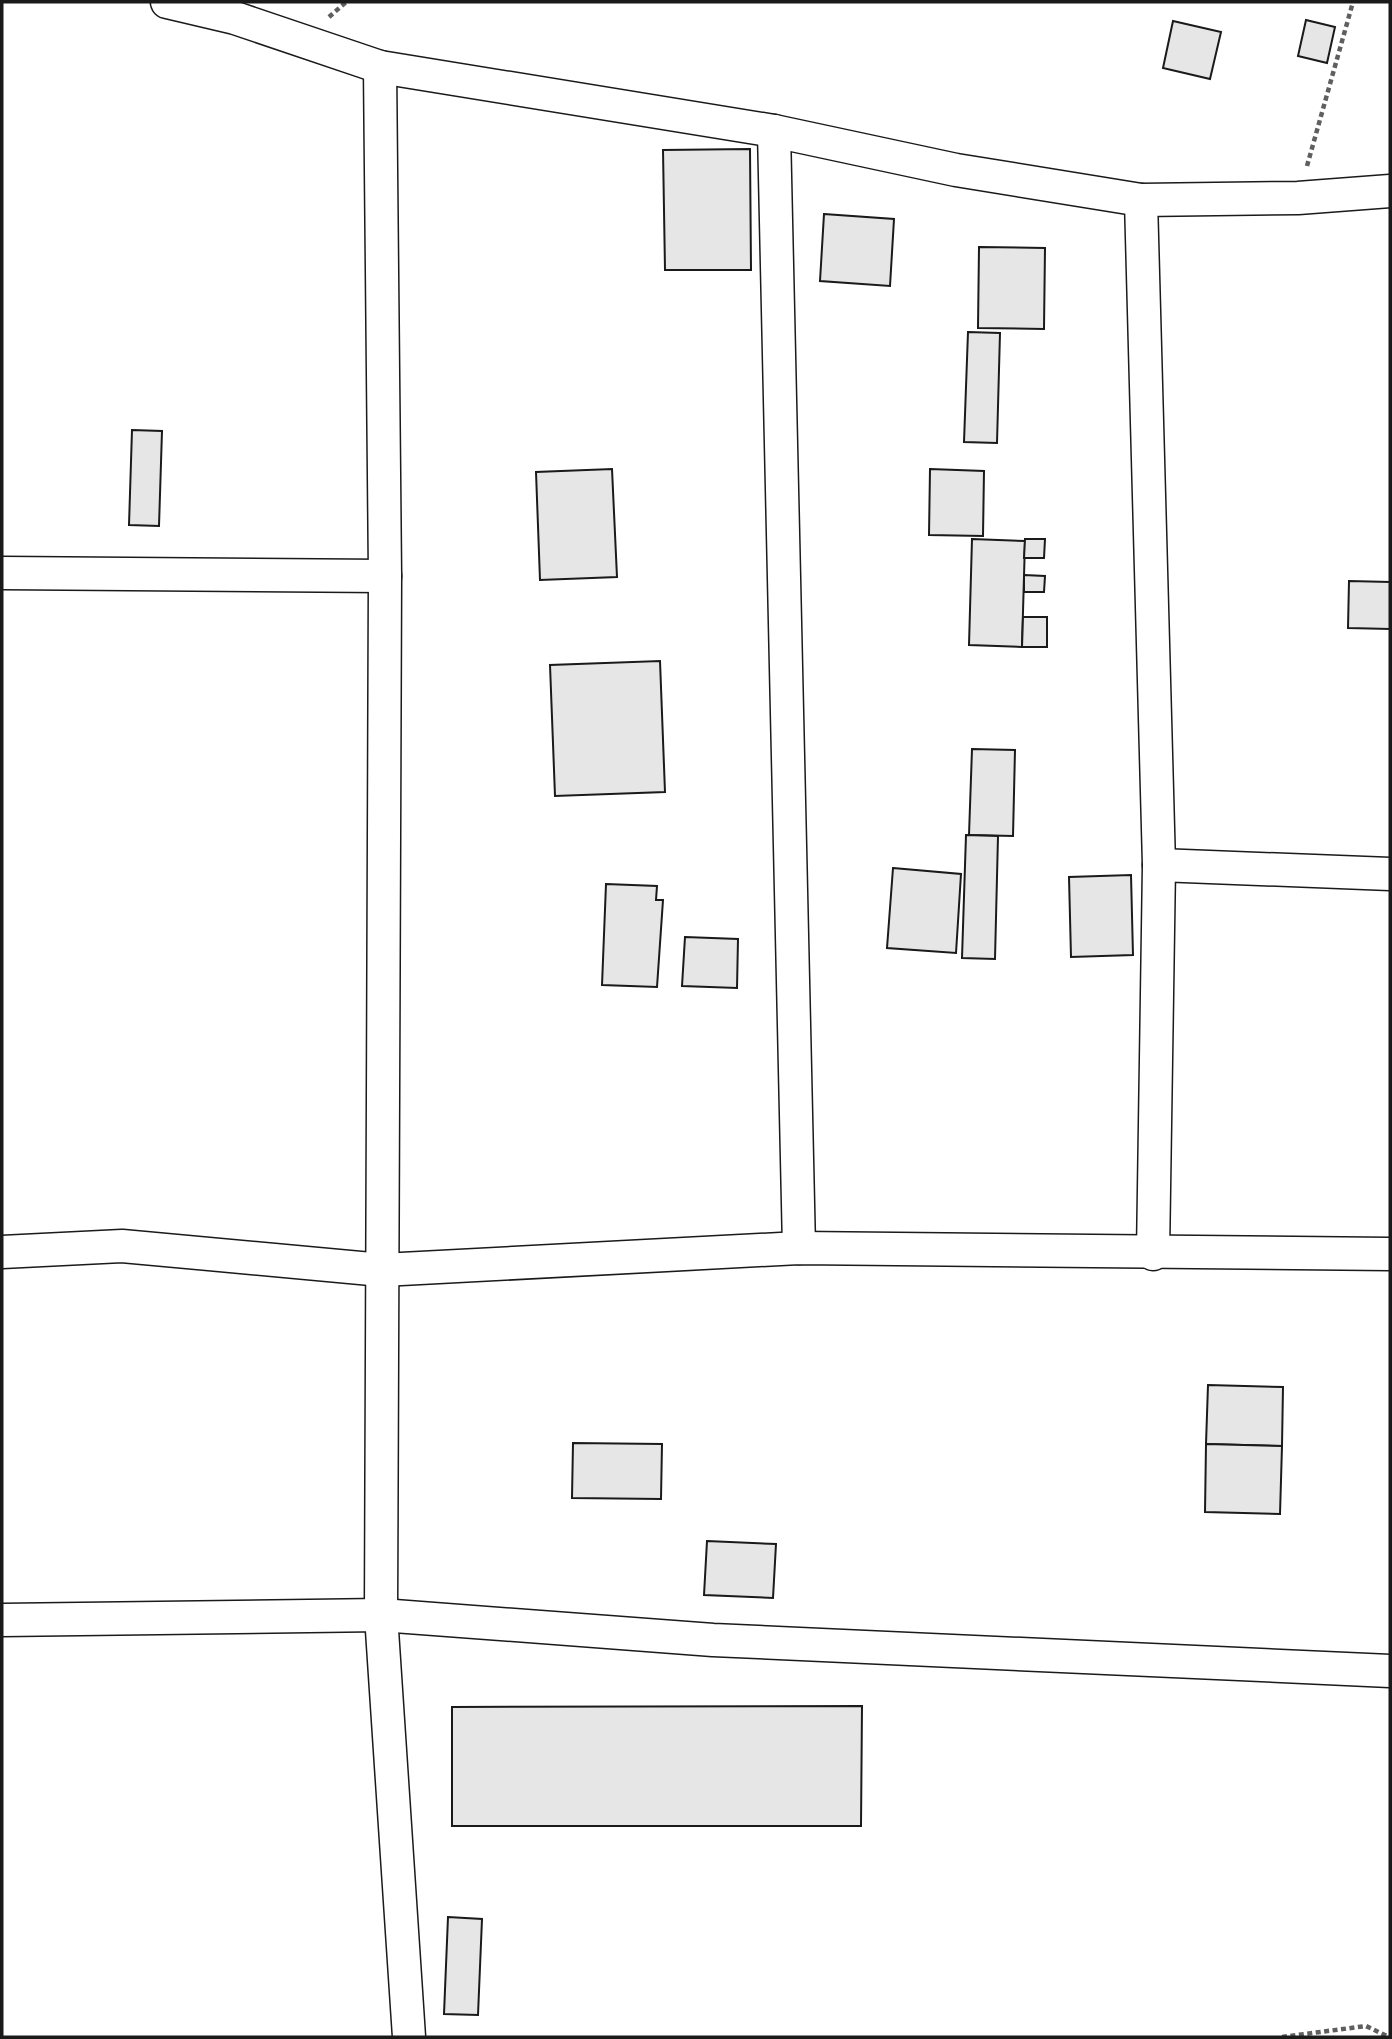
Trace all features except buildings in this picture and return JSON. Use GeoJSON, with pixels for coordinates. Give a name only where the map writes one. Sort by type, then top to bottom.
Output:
{"type":"FeatureCollection","features":[{"type":"Feature","properties":{"kind":"street"},"geometry":{"type":"LineString","coordinates":[[167,2],[234,10],[380,67],[774,131],[956,170],[1141,200],[1298,198],[1390,191]]}},
{"type":"Feature","properties":{"kind":"street"},"geometry":{"type":"LineString","coordinates":[[380,67],[385,576],[381,1615],[410,2037]]}},
{"type":"Feature","properties":{"kind":"street"},"geometry":{"type":"LineString","coordinates":[[774,131],[799,1248]]}},
{"type":"Feature","properties":{"kind":"street"},"geometry":{"type":"LineString","coordinates":[[1141,200],[1159,865],[1153,1254]]}},
{"type":"Feature","properties":{"kind":"street"},"geometry":{"type":"LineString","coordinates":[[2,573],[385,576]]}},
{"type":"Feature","properties":{"kind":"street"},"geometry":{"type":"LineString","coordinates":[[1159,865],[1390,874]]}},
{"type":"Feature","properties":{"kind":"street"},"geometry":{"type":"LineString","coordinates":[[2,1252],[122,1246],[382,1270],[799,1248],[1153,1254],[1390,1254]]}},
{"type":"Feature","properties":{"kind":"street"},"geometry":{"type":"LineString","coordinates":[[2,1620],[381,1615],[713,1640],[1390,1671]]}},
{"type":"Feature","properties":{"kind":"path"},"geometry":{"type":"LineString","coordinates":[[1298,198],[1353,2]]}},
{"type":"Feature","properties":{"kind":"path"},"geometry":{"type":"LineString","coordinates":[[1282,2037],[1366,2026],[1389,2037]]}}]}
